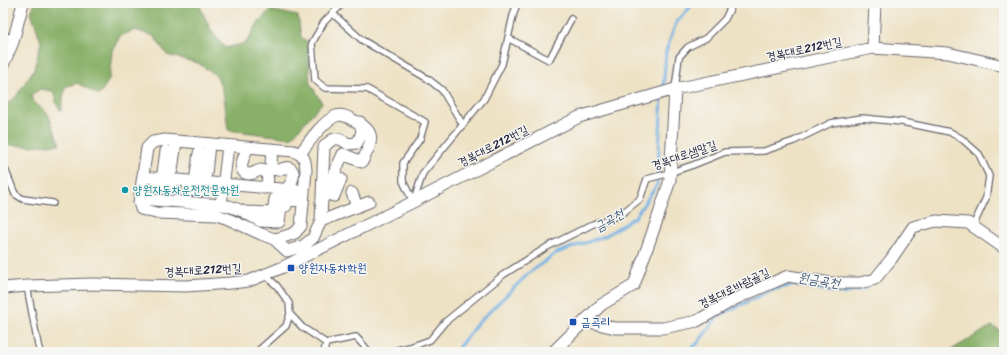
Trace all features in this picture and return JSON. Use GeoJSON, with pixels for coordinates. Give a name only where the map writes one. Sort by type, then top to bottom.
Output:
{"type":"FeatureCollection","features":[{"type":"Feature","properties":{"kind":"street"},"geometry":{"type":"LineString","coordinates":[[3,65],[13,40],[23,3]]}},
{"type":"Feature","properties":{"kind":"street"},"geometry":{"type":"LineString","coordinates":[[873,48],[875,3]]}},
{"type":"Feature","properties":{"kind":"street","name":"경복대로212번길"},"geometry":{"type":"LineString","coordinates":[[3,288],[90,284],[186,286],[249,281],[295,261],[579,117],[675,89],[873,48],[948,53],[1003,65]]}},
{"type":"Feature","properties":{"kind":"street"},"geometry":{"type":"LineString","coordinates":[[553,352],[601,305],[634,285],[658,220],[670,180],[668,174],[675,89]]}},
{"type":"Feature","properties":{"kind":"street"},"geometry":{"type":"LineString","coordinates":[[300,154],[316,132],[330,119],[337,115],[360,122],[371,134],[371,144],[362,162],[344,154],[323,198]]}},
{"type":"Feature","properties":{"kind":"street"},"geometry":{"type":"LineString","coordinates":[[274,239],[295,233],[301,226],[306,170],[303,156],[294,151],[165,140],[153,142],[147,148],[139,202],[141,209],[156,213],[216,215],[274,239],[287,251],[303,246],[313,238],[321,221],[324,147],[328,142],[336,138],[342,139],[348,144],[356,143],[362,136],[360,122]]}},
{"type":"Feature","properties":{"kind":"street"},"geometry":{"type":"LineString","coordinates":[[176,142],[183,168]]}},
{"type":"Feature","properties":{"kind":"street"},"geometry":{"type":"LineString","coordinates":[[143,177],[183,168],[209,144]]}},
{"type":"Feature","properties":{"kind":"street"},"geometry":{"type":"LineString","coordinates":[[221,205],[228,146]]}},
{"type":"Feature","properties":{"kind":"street"},"geometry":{"type":"LineString","coordinates":[[248,147],[242,164],[242,169],[248,174],[260,170],[263,171],[268,178],[264,188]]}},
{"type":"Feature","properties":{"kind":"street"},"geometry":{"type":"LineString","coordinates":[[273,150],[270,164],[272,167],[278,170],[286,167],[293,171],[294,175],[286,190]]}},
{"type":"Feature","properties":{"kind":"street"},"geometry":{"type":"LineString","coordinates":[[183,168],[223,184],[286,190],[303,200]]}},
{"type":"Feature","properties":{"kind":"street"},"geometry":{"type":"LineString","coordinates":[[352,193],[357,207]]}},
{"type":"Feature","properties":{"kind":"street"},"geometry":{"type":"LineString","coordinates":[[140,199],[230,206],[245,212],[260,221],[279,222],[281,206],[303,200]]}},
{"type":"Feature","properties":{"kind":"street"},"geometry":{"type":"LineString","coordinates":[[321,221],[369,202]]}},
{"type":"Feature","properties":{"kind":"street","name":"경복대로바람골길"},"geometry":{"type":"LineString","coordinates":[[585,321],[615,328],[664,328],[697,321],[735,299],[788,276],[830,282],[860,283],[875,279],[892,258],[913,227],[936,221],[968,223],[1004,248]]}},
{"type":"Feature","properties":{"kind":"street"},"geometry":{"type":"LineString","coordinates":[[292,249],[295,261]]}},
{"type":"Feature","properties":{"kind":"lane"},"geometry":{"type":"LineString","coordinates":[[342,3],[324,22],[312,43],[314,80],[325,88],[367,89],[425,122],[420,139],[403,163],[402,180],[413,202]]}},
{"type":"Feature","properties":{"kind":"lane"},"geometry":{"type":"LineString","coordinates":[[413,202],[423,173],[484,99],[502,64],[517,3]]}},
{"type":"Feature","properties":{"kind":"lane"},"geometry":{"type":"LineString","coordinates":[[675,89],[679,57],[688,47],[706,38],[725,19],[733,3]]}},
{"type":"Feature","properties":{"kind":"lane"},"geometry":{"type":"LineString","coordinates":[[332,13],[362,40],[428,79],[442,90],[463,125]]}},
{"type":"Feature","properties":{"kind":"lane"},"geometry":{"type":"LineString","coordinates":[[508,38],[549,60],[571,19]]}},
{"type":"Feature","properties":{"kind":"lane"},"geometry":{"type":"LineString","coordinates":[[3,34],[13,40]]}},
{"type":"Feature","properties":{"kind":"lane","name":"경복대로샘말길"},"geometry":{"type":"LineString","coordinates":[[389,352],[430,340],[445,322],[503,275],[547,247],[593,224],[620,215],[640,199],[647,179],[693,166],[725,152],[764,151],[794,140],[831,123],[862,118],[902,122],[950,132],[962,139],[979,154],[989,176],[986,198],[973,226]]}},
{"type":"Feature","properties":{"kind":"lane"},"geometry":{"type":"LineString","coordinates":[[3,164],[15,194],[23,199],[53,203]]}},
{"type":"Feature","properties":{"kind":"lane"},"geometry":{"type":"LineString","coordinates":[[258,352],[286,326],[290,314],[289,303],[277,286],[265,275]]}},
{"type":"Feature","properties":{"kind":"lane"},"geometry":{"type":"LineString","coordinates":[[27,286],[40,352]]}},
{"type":"Feature","properties":{"kind":"lane"},"geometry":{"type":"LineString","coordinates":[[290,314],[302,327],[326,343],[356,337],[368,352]]}},
{"type":"Feature","properties":{"kind":"lane"},"geometry":{"type":"LineString","coordinates":[[324,352],[326,343]]}},
{"type":"Feature","properties":{"kind":"green space"},"geometry":{"type":"Polygon","coordinates":[[[35,3],[198,3],[212,32],[225,48],[246,43],[258,23],[270,10],[298,16],[301,37],[308,43],[310,83],[322,103],[291,138],[228,130],[224,96],[217,76],[198,63],[167,55],[154,36],[135,30],[120,36],[112,51],[109,80],[99,95],[77,83],[65,87],[61,111],[57,105],[53,91],[40,89],[31,95],[33,101],[48,114],[60,144],[29,146],[3,145],[3,107],[15,98],[34,69],[41,42],[31,12],[35,3]]]}},
{"type":"Feature","properties":{"kind":"green space"},"geometry":{"type":"Polygon","coordinates":[[[992,326],[1004,333],[1004,352],[956,352],[951,350],[992,326]]]}},
{"type":"Feature","properties":{"kind":"waterway","name":"금곡천"},"geometry":{"type":"LineString","coordinates":[[663,91],[666,51],[676,23],[694,3]]}},
{"type":"Feature","properties":{"kind":"waterway","name":"금곡천"},"geometry":{"type":"LineString","coordinates":[[455,352],[476,325],[529,273],[556,253],[605,236],[635,217],[657,185],[662,96]]}},
{"type":"Feature","properties":{"kind":"waterway","name":"원금곡천"},"geometry":{"type":"LineString","coordinates":[[687,352],[698,343],[717,317],[771,290],[793,285],[843,294],[865,288],[868,285]]}},
{"type":"Feature","properties":{"kind":"place","name":"양원자동차운전전문학원"},"geometry":{"type":"Point","coordinates":[125,190]}},
{"type":"Feature","properties":{"kind":"place","name":"양원자동차학원"},"geometry":{"type":"Point","coordinates":[291,268]}},
{"type":"Feature","properties":{"kind":"place","name":"금곡리"},"geometry":{"type":"Point","coordinates":[573,322]}}]}
